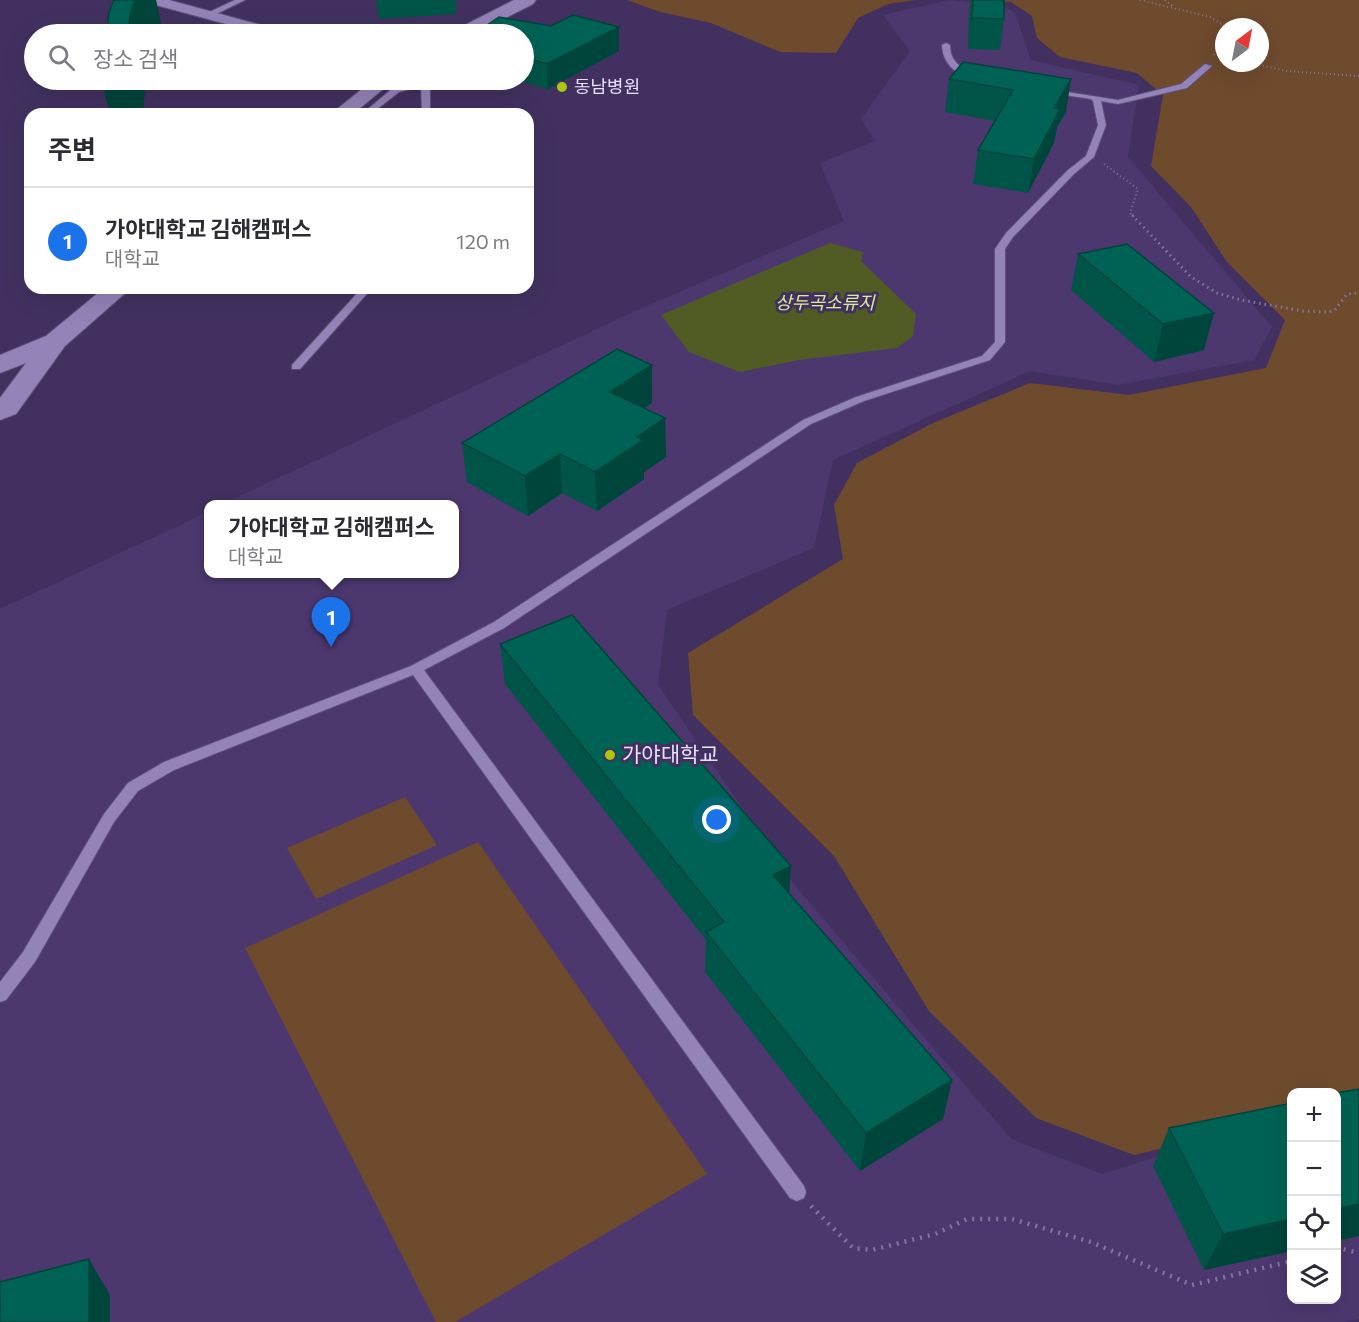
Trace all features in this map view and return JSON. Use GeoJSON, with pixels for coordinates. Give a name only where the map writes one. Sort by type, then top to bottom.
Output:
{"type":"FeatureCollection","features":[{"type":"Feature","properties":{"kind":"street"},"geometry":{"type":"LineString","coordinates":[[153,0],[241,24]]}},
{"type":"Feature","properties":{"kind":"street"},"geometry":{"type":"LineString","coordinates":[[480,24],[527,0]]}},
{"type":"Feature","properties":{"kind":"street"},"geometry":{"type":"LineString","coordinates":[[349,108],[371,90]]}},
{"type":"Feature","properties":{"kind":"street"},"geometry":{"type":"LineString","coordinates":[[0,412],[6,408],[55,341],[112,294]]}},
{"type":"Feature","properties":{"kind":"street"},"geometry":{"type":"LineString","coordinates":[[0,365],[55,341]]}},
{"type":"Feature","properties":{"kind":"lane"},"geometry":{"type":"LineString","coordinates":[[207,15],[241,0]]}},
{"type":"Feature","properties":{"kind":"lane"},"geometry":{"type":"LineString","coordinates":[[946,45],[945,55],[948,62],[968,74],[988,80]]}},
{"type":"Feature","properties":{"kind":"lane"},"geometry":{"type":"LineString","coordinates":[[1043,90],[1118,102],[1184,86],[1208,66]]}},
{"type":"Feature","properties":{"kind":"lane"},"geometry":{"type":"LineString","coordinates":[[374,108],[396,90]]}},
{"type":"Feature","properties":{"kind":"lane"},"geometry":{"type":"LineString","coordinates":[[425,90],[426,108]]}},
{"type":"Feature","properties":{"kind":"lane"},"geometry":{"type":"LineString","coordinates":[[0,995],[29,957],[109,818],[133,787],[169,766],[416,669],[499,625],[807,422],[860,399],[986,357],[1000,342],[1000,249],[1009,235],[1071,172],[1090,157],[1102,125],[1097,100],[1093,98]]}},
{"type":"Feature","properties":{"kind":"lane"},"geometry":{"type":"LineString","coordinates":[[296,367],[361,294]]}},
{"type":"Feature","properties":{"kind":"lane"},"geometry":{"type":"LineString","coordinates":[[416,669],[797,1192]]}},
{"type":"Feature","properties":{"kind":"path"},"geometry":{"type":"LineString","coordinates":[[1140,0],[1209,17],[1215,21]]}},
{"type":"Feature","properties":{"kind":"path"},"geometry":{"type":"LineString","coordinates":[[1165,0],[1176,8]]}},
{"type":"Feature","properties":{"kind":"path"},"geometry":{"type":"LineString","coordinates":[[1269,67],[1286,71],[1359,76]]}},
{"type":"Feature","properties":{"kind":"path"},"geometry":{"type":"LineString","coordinates":[[1090,157],[1111,168],[1138,189],[1130,213],[1191,277],[1216,293],[1303,311],[1328,312],[1335,310],[1347,294],[1359,293]]}},
{"type":"Feature","properties":{"kind":"path"},"geometry":{"type":"LineString","coordinates":[[797,1192],[854,1248],[872,1250],[935,1234],[967,1219],[1012,1219],[1091,1242],[1192,1285],[1287,1263]]}},
{"type":"Feature","properties":{"kind":"path"},"geometry":{"type":"LineString","coordinates":[[1340,1250],[1359,1253]]}},
{"type":"Feature","properties":{"kind":"shaded area"},"geometry":{"type":"Polygon","coordinates":[[[627,0],[915,0],[888,4],[858,18],[836,53],[780,52],[711,23],[660,12],[627,0]]]}},
{"type":"Feature","properties":{"kind":"shaded area"},"geometry":{"type":"Polygon","coordinates":[[[949,0],[1000,5],[1015,13],[1031,60],[1139,85],[1128,157],[1272,327],[1254,360],[1118,385],[1030,371],[833,460],[814,548],[667,610],[658,685],[797,888],[1011,1139],[1102,1174],[1287,1116],[1287,1304],[1341,1304],[1341,1100],[1359,1094],[1359,1319],[1342,1322],[0,1322],[0,609],[204,514],[204,578],[459,578],[459,500],[232,500],[635,311],[844,221],[820,163],[875,141],[861,119],[910,51],[883,15],[949,0]]]}},
{"type":"Feature","properties":{"kind":"shaded area"},"geometry":{"type":"Polygon","coordinates":[[[990,0],[1359,0],[1359,1091],[1341,1099],[1341,1088],[1287,1088],[1287,1119],[1134,1155],[1036,1118],[929,1011],[834,856],[693,715],[688,653],[843,559],[834,505],[857,463],[933,423],[1030,383],[1129,395],[1266,368],[1285,320],[1227,262],[1191,207],[1151,166],[1163,95],[1137,73],[1060,57],[1037,38],[1032,16],[1011,2],[990,0]]]}},
{"type":"Feature","properties":{"kind":"shaded area"},"geometry":{"type":"Polygon","coordinates":[[[405,797],[437,845],[316,899],[287,848],[405,797]]]}},
{"type":"Feature","properties":{"kind":"shaded area"},"geometry":{"type":"Polygon","coordinates":[[[478,842],[707,1174],[455,1322],[436,1322],[245,948],[478,842]]]}},
{"type":"Feature","properties":{"kind":"water","name":"상두곡소류지"},"geometry":{"type":"Polygon","coordinates":[[[830,243],[863,252],[861,261],[916,314],[913,336],[897,348],[799,360],[740,372],[689,352],[661,315],[830,243]]]}},
{"type":"Feature","properties":{"kind":"building"},"geometry":{"type":"Polygon","coordinates":[[[114,0],[135,0],[129,24],[107,24],[114,0]]]}},
{"type":"Feature","properties":{"kind":"building"},"geometry":{"type":"Polygon","coordinates":[[[973,0],[1004,0],[1004,19],[972,18],[973,0]]]}},
{"type":"Feature","properties":{"kind":"building"},"geometry":{"type":"Polygon","coordinates":[[[573,15],[619,27],[547,64],[534,60],[534,24],[489,24],[499,17],[551,26],[573,15]]]}},
{"type":"Feature","properties":{"kind":"building"},"geometry":{"type":"Polygon","coordinates":[[[963,62],[1071,79],[1054,108],[1060,109],[1034,159],[978,150],[1013,90],[949,79],[963,62]]]}},
{"type":"Feature","properties":{"kind":"building"},"geometry":{"type":"Polygon","coordinates":[[[1127,244],[1214,313],[1163,324],[1078,254],[1127,244]]]}},
{"type":"Feature","properties":{"kind":"building"},"geometry":{"type":"Polygon","coordinates":[[[617,349],[652,365],[610,392],[665,418],[637,437],[643,440],[595,472],[560,454],[525,476],[462,443],[617,349]]]}},
{"type":"Feature","properties":{"kind":"building"},"geometry":{"type":"Polygon","coordinates":[[[572,615],[791,866],[773,875],[952,1080],[866,1133],[706,932],[724,922],[500,644],[572,615]]]}},
{"type":"Feature","properties":{"kind":"building"},"geometry":{"type":"Polygon","coordinates":[[[1359,1089],[1359,1204],[1341,1208],[1341,1142],[1341,1092],[1359,1089]]]}},
{"type":"Feature","properties":{"kind":"building"},"geometry":{"type":"Polygon","coordinates":[[[1287,1104],[1287,1220],[1223,1234],[1169,1128],[1287,1104]]]}},
{"type":"Feature","properties":{"kind":"building"},"geometry":{"type":"Polygon","coordinates":[[[89,1259],[89,1322],[0,1322],[0,1282],[89,1259]]]}},
{"type":"Feature","properties":{"kind":"place","name":"동남병원"},"geometry":{"type":"Point","coordinates":[562,87]}},
{"type":"Feature","properties":{"kind":"place","name":"가야대학교 김해캠퍼스"},"geometry":{"type":"Point","coordinates":[331,647]}},
{"type":"Feature","properties":{"kind":"place","name":"가야대학교"},"geometry":{"type":"Point","coordinates":[610,755]}}]}
